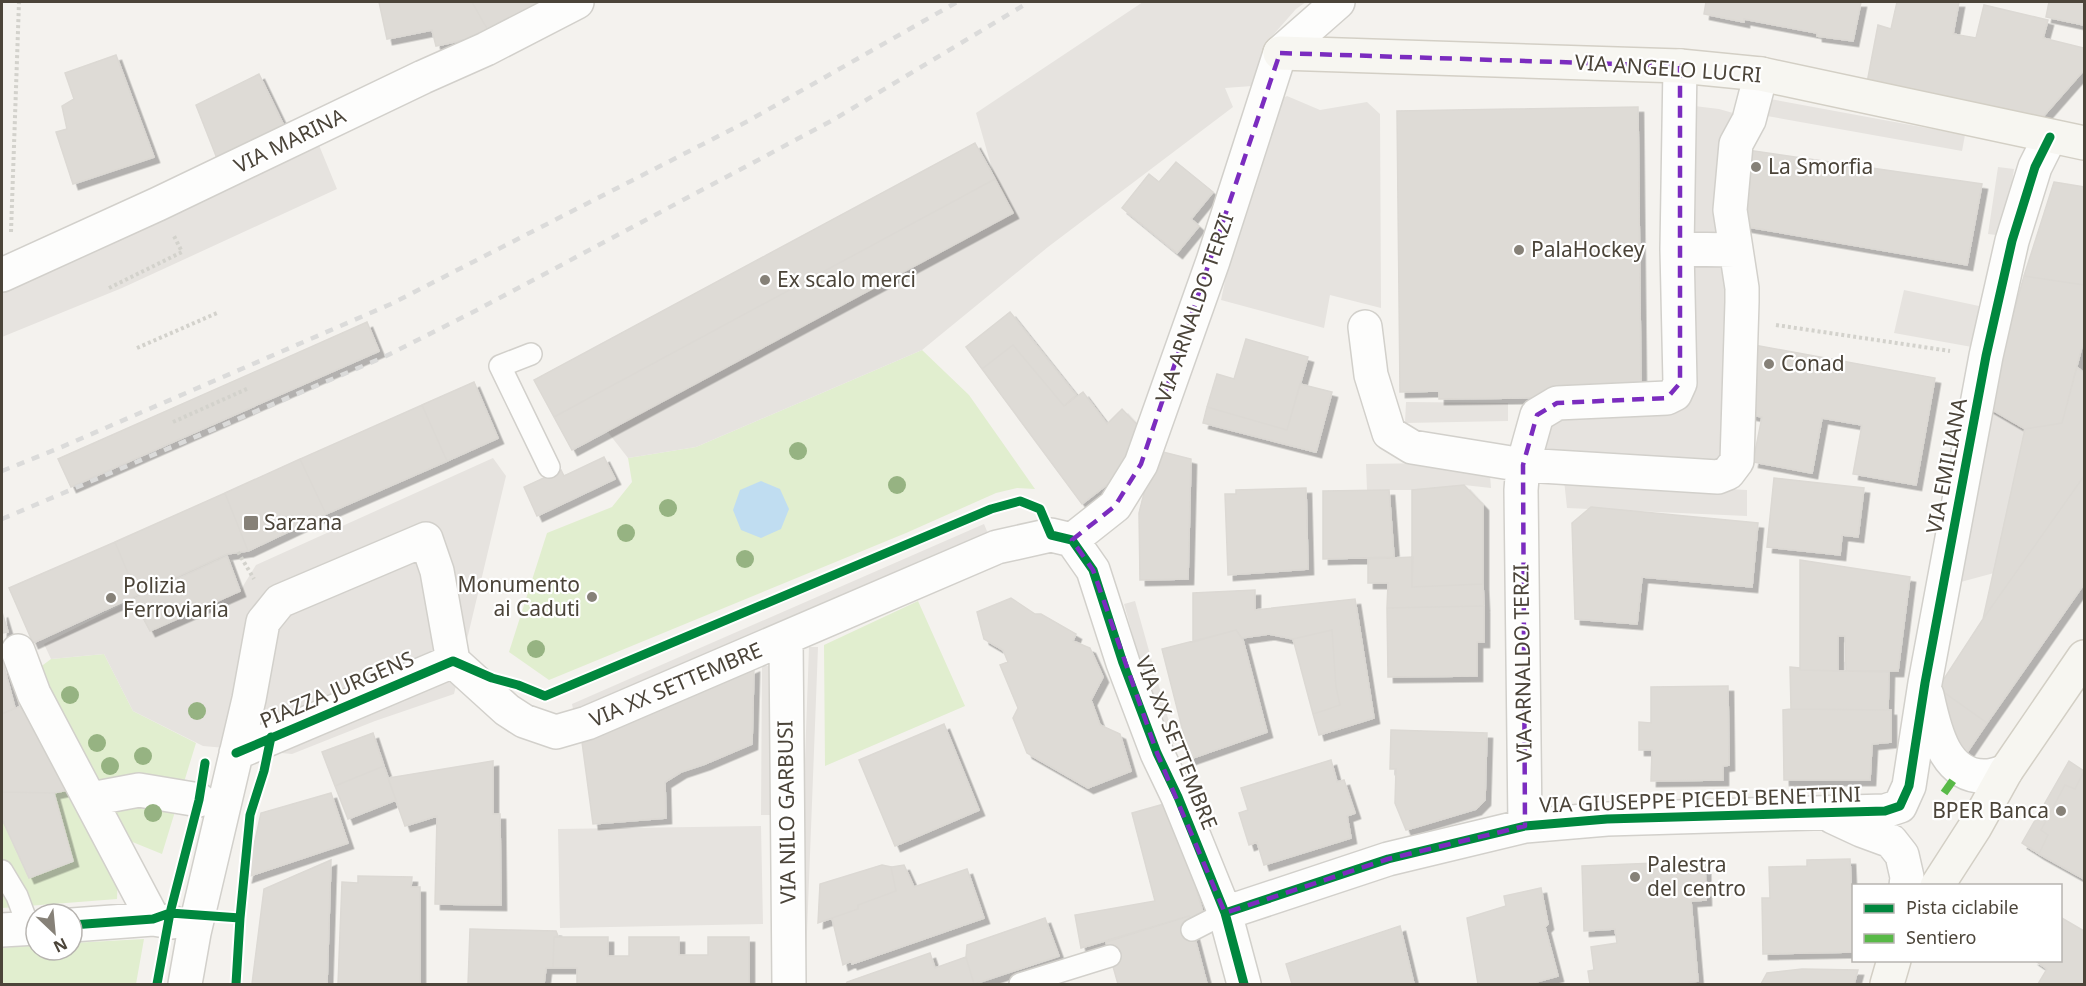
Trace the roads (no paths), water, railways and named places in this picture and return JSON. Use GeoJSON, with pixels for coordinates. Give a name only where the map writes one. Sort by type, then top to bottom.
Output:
{"type":"FeatureCollection","features":[{"type":"Feature","properties":{"kind":"street","name":"VIA MARINA"},"geometry":{"type":"LineString","coordinates":[[6,274],[211,179],[423,76],[486,49],[577,2]]}},
{"type":"Feature","properties":{"kind":"street"},"geometry":{"type":"LineString","coordinates":[[1280,53],[1338,2]]}},
{"type":"Feature","properties":{"kind":"street","name":"VIA ANGELO LUCRI"},"geometry":{"type":"LineString","coordinates":[[1280,53],[1680,66],[1761,74],[2085,143]]}},
{"type":"Feature","properties":{"kind":"street","name":"VIA ARNALDO TERZI"},"geometry":{"type":"LineString","coordinates":[[1072,540],[1115,506],[1141,465],[1213,261],[1280,53]]}},
{"type":"Feature","properties":{"kind":"street"},"geometry":{"type":"LineString","coordinates":[[1680,66],[1677,249],[1735,250]]}},
{"type":"Feature","properties":{"kind":"street"},"geometry":{"type":"LineString","coordinates":[[1365,327],[1371,375],[1389,433],[1412,447],[1523,465],[1718,477],[1728,473],[1737,461],[1742,288],[1730,210],[1737,144],[1749,120],[1761,74]]}},
{"type":"Feature","properties":{"kind":"street","name":"VIA EMILIANA"},"geometry":{"type":"LineString","coordinates":[[1900,806],[1909,786],[1924,682],[1986,356],[2013,241],[2035,166],[2050,137]]}},
{"type":"Feature","properties":{"kind":"street","name":"VIA ARNALDO TERZI"},"geometry":{"type":"LineString","coordinates":[[1525,826],[1521,490],[1523,465],[1537,415],[1557,403],[1667,398],[1675,394],[1680,383],[1677,249]]}},
{"type":"Feature","properties":{"kind":"street","name":"VIA XX SETTEMBRE"},"geometry":{"type":"LineString","coordinates":[[453,661],[507,710],[524,721],[556,732],[587,723],[997,547],[1051,535],[1072,540],[1093,570],[1123,663],[1157,753],[1178,797],[1225,913],[1244,984]]}},
{"type":"Feature","properties":{"kind":"street"},"geometry":{"type":"LineString","coordinates":[[185,984],[194,933],[249,699],[263,622],[279,601],[426,539],[437,571],[453,661]]}},
{"type":"Feature","properties":{"kind":"street","name":"VIA NILO GARBUSI"},"geometry":{"type":"LineString","coordinates":[[786,639],[789,984]]}},
{"type":"Feature","properties":{"kind":"street"},"geometry":{"type":"LineString","coordinates":[[18,651],[34,694],[153,919]]}},
{"type":"Feature","properties":{"kind":"street"},"geometry":{"type":"LineString","coordinates":[[1938,884],[1975,827],[2006,771],[2085,657]]}},
{"type":"Feature","properties":{"kind":"street","name":"PIAZZA JURGENS"},"geometry":{"type":"LineString","coordinates":[[234,761],[453,661]]}},
{"type":"Feature","properties":{"kind":"street"},"geometry":{"type":"LineString","coordinates":[[1924,682],[1935,728],[1954,765],[1970,774],[1986,776],[2006,771]]}},
{"type":"Feature","properties":{"kind":"street"},"geometry":{"type":"LineString","coordinates":[[91,799],[139,790],[199,800]]}},
{"type":"Feature","properties":{"kind":"street","name":"VIA GIUSEPPE PICEDI BENETTINI"},"geometry":{"type":"LineString","coordinates":[[1225,913],[1389,859],[1525,826],[1607,819],[1885,811],[1900,806]]}},
{"type":"Feature","properties":{"kind":"street"},"geometry":{"type":"LineString","coordinates":[[1823,812],[1891,841],[1902,855],[1907,877],[1906,884]]}},
{"type":"Feature","properties":{"kind":"street"},"geometry":{"type":"LineString","coordinates":[[84,924],[153,919],[169,921],[194,933]]}},
{"type":"Feature","properties":{"kind":"street"},"geometry":{"type":"LineString","coordinates":[[1887,984],[1893,962]]}},
{"type":"Feature","properties":{"kind":"lane"},"geometry":{"type":"LineString","coordinates":[[531,354],[500,366],[549,467]]}},
{"type":"Feature","properties":{"kind":"lane"},"geometry":{"type":"LineString","coordinates":[[2,871],[17,896],[22,929]]}},
{"type":"Feature","properties":{"kind":"lane"},"geometry":{"type":"LineString","coordinates":[[1192,930],[1225,913]]}},
{"type":"Feature","properties":{"kind":"lane"},"geometry":{"type":"LineString","coordinates":[[1020,984],[1110,956]]}},
{"type":"Feature","properties":{"kind":"water"},"geometry":{"type":"Polygon","coordinates":[[[761,481],[780,489],[789,509],[781,529],[761,538],[741,530],[733,510],[740,490],[761,481]]]}},
{"type":"Feature","properties":{"kind":"railway"},"geometry":{"type":"LineString","coordinates":[[2,471],[391,304],[748,121],[957,2]]}},
{"type":"Feature","properties":{"kind":"railway"},"geometry":{"type":"LineString","coordinates":[[2,519],[384,357],[477,310],[833,120],[1029,2]]}},
{"type":"Feature","properties":{"kind":"place","name":"La Smorfia"},"geometry":{"type":"Point","coordinates":[1756,167]}},
{"type":"Feature","properties":{"kind":"place","name":"PalaHockey"},"geometry":{"type":"Point","coordinates":[1519,250]}},
{"type":"Feature","properties":{"kind":"place","name":"Ex scalo merci"},"geometry":{"type":"Point","coordinates":[765,280]}},
{"type":"Feature","properties":{"kind":"place","name":"Conad"},"geometry":{"type":"Point","coordinates":[1769,364]}},
{"type":"Feature","properties":{"kind":"place","name":"Sarzana"},"geometry":{"type":"Point","coordinates":[251,523]}},
{"type":"Feature","properties":{"kind":"place","name":"Monumento ai Caduti"},"geometry":{"type":"Point","coordinates":[592,597]}},
{"type":"Feature","properties":{"kind":"place","name":"Polizia Ferroviaria"},"geometry":{"type":"Point","coordinates":[111,598]}},
{"type":"Feature","properties":{"kind":"place","name":"BPER Banca"},"geometry":{"type":"Point","coordinates":[2061,811]}},
{"type":"Feature","properties":{"kind":"place","name":"Palestra del centro"},"geometry":{"type":"Point","coordinates":[1635,877]}}]}
